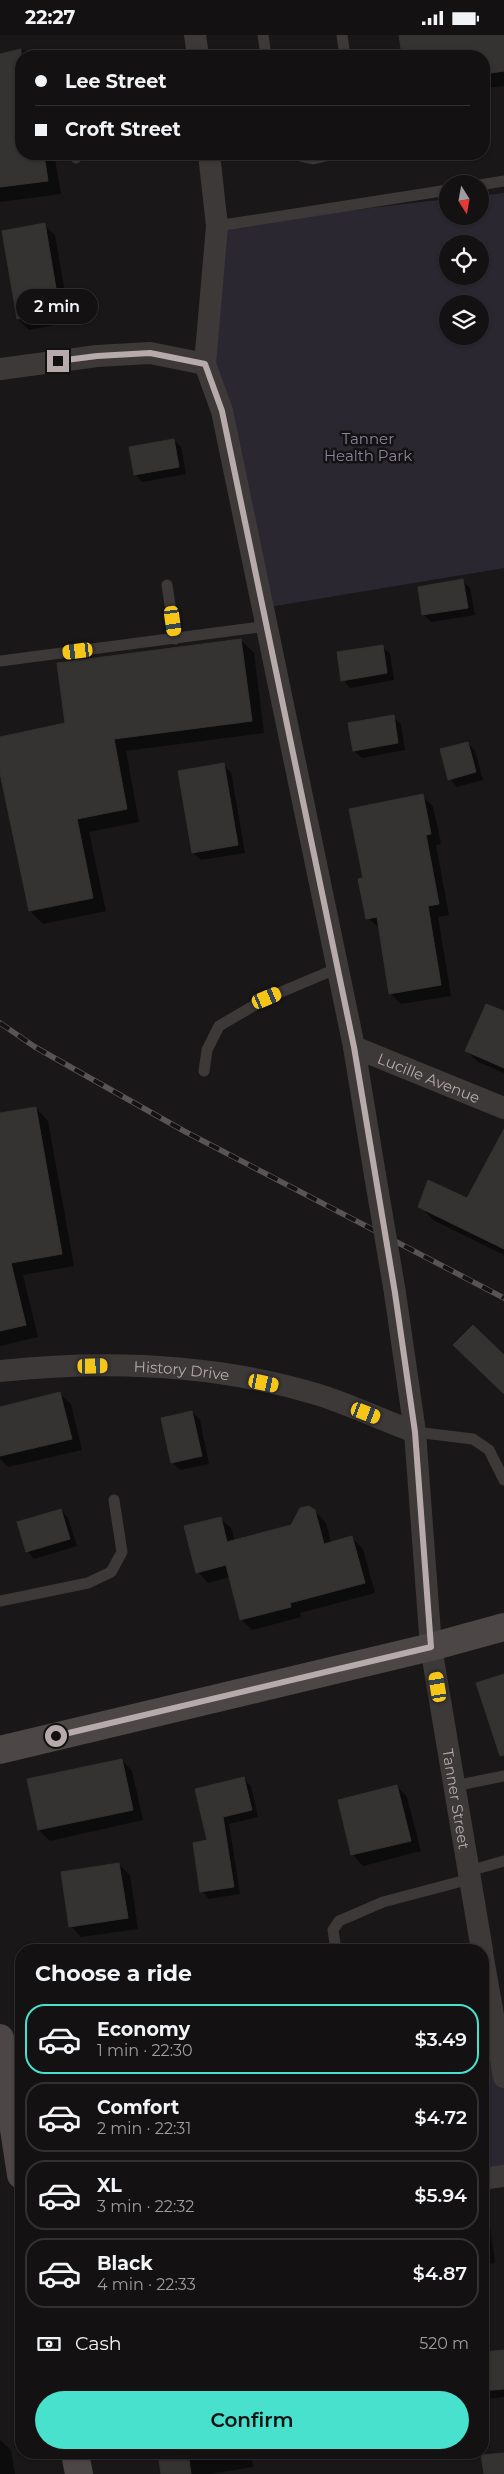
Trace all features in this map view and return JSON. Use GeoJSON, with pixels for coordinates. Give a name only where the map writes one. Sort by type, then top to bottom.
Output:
{"type":"FeatureCollection","features":[{"type":"Feature","properties":{"kind":"street"},"geometry":{"type":"LineString","coordinates":[[195,35],[197,50]]}},
{"type":"Feature","properties":{"kind":"street"},"geometry":{"type":"LineString","coordinates":[[0,369],[97,356],[150,353],[205,364],[217,226],[210,160]]}},
{"type":"Feature","properties":{"kind":"street","name":"Tanner Street"},"geometry":{"type":"LineString","coordinates":[[205,364],[222,411],[354,1047],[395,1293],[415,1432],[431,1647],[481,1944]]}},
{"type":"Feature","properties":{"kind":"street","name":"Lucille Avenue"},"geometry":{"type":"LineString","coordinates":[[354,1047],[504,1108]]}},
{"type":"Feature","properties":{"kind":"street","name":"History Drive"},"geometry":{"type":"LineString","coordinates":[[0,1371],[44,1367],[125,1365],[212,1371],[316,1394],[415,1432]]}},
{"type":"Feature","properties":{"kind":"street"},"geometry":{"type":"LineString","coordinates":[[0,1750],[431,1647],[504,1627]]}},
{"type":"Feature","properties":{"kind":"street","name":"Tanner Street"},"geometry":{"type":"LineString","coordinates":[[489,1992],[504,2077]]}},
{"type":"Feature","properties":{"kind":"street"},"geometry":{"type":"LineString","coordinates":[[0,2038],[15,2136]]}},
{"type":"Feature","properties":{"kind":"street"},"geometry":{"type":"LineString","coordinates":[[489,2178],[504,2176]]}},
{"type":"Feature","properties":{"kind":"street"},"geometry":{"type":"LineString","coordinates":[[76,2459],[79,2474]]}},
{"type":"Feature","properties":{"kind":"lane"},"geometry":{"type":"LineString","coordinates":[[263,35],[265,50]]}},
{"type":"Feature","properties":{"kind":"lane"},"geometry":{"type":"LineString","coordinates":[[342,35],[344,50]]}},
{"type":"Feature","properties":{"kind":"lane"},"geometry":{"type":"LineString","coordinates":[[489,184],[504,181]]}},
{"type":"Feature","properties":{"kind":"lane"},"geometry":{"type":"LineString","coordinates":[[217,226],[439,191]]}},
{"type":"Feature","properties":{"kind":"lane"},"geometry":{"type":"LineString","coordinates":[[167,585],[175,639]]}},
{"type":"Feature","properties":{"kind":"lane"},"geometry":{"type":"LineString","coordinates":[[0,661],[267,626]]}},
{"type":"Feature","properties":{"kind":"lane"},"geometry":{"type":"LineString","coordinates":[[204,1071],[208,1049],[219,1027],[267,998],[338,968]]}},
{"type":"Feature","properties":{"kind":"lane"},"geometry":{"type":"LineString","coordinates":[[415,1432],[472,1439],[489,1450],[504,1480]]}},
{"type":"Feature","properties":{"kind":"lane"},"geometry":{"type":"LineString","coordinates":[[0,1601],[88,1583],[111,1572],[122,1552],[114,1499]]}},
{"type":"Feature","properties":{"kind":"lane"},"geometry":{"type":"LineString","coordinates":[[454,1786],[504,1776]]}},
{"type":"Feature","properties":{"kind":"lane"},"geometry":{"type":"LineString","coordinates":[[335,1944],[333,1931],[338,1921],[383,1902],[469,1875],[504,1861]]}},
{"type":"Feature","properties":{"kind":"green space","name":"Tanner Health Park"},"geometry":{"type":"Polygon","coordinates":[[[504,193],[504,568],[263,608],[205,364],[217,226],[439,200],[439,225],[489,225],[489,195],[504,193]]]}},
{"type":"Feature","properties":{"kind":"green space"},"geometry":{"type":"Polygon","coordinates":[[[501,2063],[504,2077],[504,2176],[489,2178],[489,2065],[501,2063]]]}},
{"type":"Feature","properties":{"kind":"building"},"geometry":{"type":"Polygon","coordinates":[[[399,35],[504,35],[504,71],[490,73],[490,50],[401,50],[399,35]]]}},
{"type":"Feature","properties":{"kind":"building"},"geometry":{"type":"Polygon","coordinates":[[[15,50],[15,160],[45,160],[48,181],[0,187],[0,54],[15,50]]]}},
{"type":"Feature","properties":{"kind":"building"},"geometry":{"type":"Polygon","coordinates":[[[45,223],[60,312],[17,319],[2,231],[45,223]]]}},
{"type":"Feature","properties":{"kind":"building"},"geometry":{"type":"Polygon","coordinates":[[[174,439],[179,467],[134,475],[129,447],[174,439]]]}},
{"type":"Feature","properties":{"kind":"building"},"geometry":{"type":"Polygon","coordinates":[[[463,579],[468,608],[422,615],[418,587],[463,579]]]}},
{"type":"Feature","properties":{"kind":"building"},"geometry":{"type":"Polygon","coordinates":[[[241,639],[252,721],[114,739],[127,809],[77,819],[93,898],[29,911],[0,773],[0,737],[65,723],[57,663],[241,639]]]}},
{"type":"Feature","properties":{"kind":"building"},"geometry":{"type":"Polygon","coordinates":[[[383,645],[387,673],[341,681],[337,652],[383,645]]]}},
{"type":"Feature","properties":{"kind":"building"},"geometry":{"type":"Polygon","coordinates":[[[394,715],[398,743],[353,751],[348,723],[394,715]]]}},
{"type":"Feature","properties":{"kind":"building"},"geometry":{"type":"Polygon","coordinates":[[[468,742],[476,772],[448,780],[440,749],[468,742]]]}},
{"type":"Feature","properties":{"kind":"building"},"geometry":{"type":"Polygon","coordinates":[[[224,763],[238,845],[192,853],[178,771],[224,763]]]}},
{"type":"Feature","properties":{"kind":"building"},"geometry":{"type":"Polygon","coordinates":[[[423,794],[431,834],[426,835],[439,904],[428,906],[441,985],[389,994],[377,917],[366,919],[358,879],[363,878],[349,809],[423,794]]]}},
{"type":"Feature","properties":{"kind":"building"},"geometry":{"type":"Polygon","coordinates":[[[486,1004],[504,1011],[504,1068],[465,1051],[486,1004]]]}},
{"type":"Feature","properties":{"kind":"building"},"geometry":{"type":"Polygon","coordinates":[[[36,1107],[62,1254],[11,1263],[26,1325],[0,1331],[0,1113],[36,1107]]]}},
{"type":"Feature","properties":{"kind":"building"},"geometry":{"type":"Polygon","coordinates":[[[504,1129],[504,1249],[418,1207],[428,1180],[467,1198],[504,1129]]]}},
{"type":"Feature","properties":{"kind":"building"},"geometry":{"type":"Polygon","coordinates":[[[473,1325],[504,1355],[504,1394],[453,1345],[473,1325]]]}},
{"type":"Feature","properties":{"kind":"building"},"geometry":{"type":"Polygon","coordinates":[[[60,1392],[72,1439],[0,1456],[0,1407],[60,1392]]]}},
{"type":"Feature","properties":{"kind":"building"},"geometry":{"type":"Polygon","coordinates":[[[192,1411],[202,1456],[171,1463],[161,1418],[192,1411]]]}},
{"type":"Feature","properties":{"kind":"building"},"geometry":{"type":"Polygon","coordinates":[[[309,1506],[315,1510],[324,1544],[352,1536],[365,1583],[290,1603],[291,1607],[240,1620],[226,1565],[196,1573],[184,1526],[221,1517],[227,1542],[291,1525],[300,1508],[309,1506]]]}},
{"type":"Feature","properties":{"kind":"building"},"geometry":{"type":"Polygon","coordinates":[[[61,1509],[70,1539],[26,1552],[17,1522],[61,1509]]]}},
{"type":"Feature","properties":{"kind":"building"},"geometry":{"type":"Polygon","coordinates":[[[504,1674],[504,1755],[500,1756],[476,1683],[504,1674]]]}},
{"type":"Feature","properties":{"kind":"building"},"geometry":{"type":"Polygon","coordinates":[[[122,1759],[133,1810],[38,1830],[27,1779],[122,1759]]]}},
{"type":"Feature","properties":{"kind":"building"},"geometry":{"type":"Polygon","coordinates":[[[244,1777],[252,1810],[223,1817],[234,1887],[200,1892],[193,1843],[207,1840],[195,1789],[244,1777]]]}},
{"type":"Feature","properties":{"kind":"building"},"geometry":{"type":"Polygon","coordinates":[[[397,1785],[411,1841],[351,1855],[338,1800],[397,1785]]]}},
{"type":"Feature","properties":{"kind":"building"},"geometry":{"type":"Polygon","coordinates":[[[119,1863],[128,1918],[69,1927],[61,1872],[119,1863]]]}},
{"type":"Feature","properties":{"kind":"building"},"geometry":{"type":"Polygon","coordinates":[[[504,2350],[504,2389],[489,2390],[489,2351],[504,2350]]]}},
{"type":"Feature","properties":{"kind":"building"},"geometry":{"type":"Polygon","coordinates":[[[504,2453],[504,2474],[484,2474],[482,2459],[489,2459],[489,2454],[504,2453]]]}},
{"type":"Feature","properties":{"kind":"building"},"geometry":{"type":"Polygon","coordinates":[[[159,2459],[189,2459],[191,2474],[161,2474],[159,2459]]]}},
{"type":"Feature","properties":{"kind":"railway"},"geometry":{"type":"LineString","coordinates":[[0,1023],[35,1047],[184,1131],[504,1298]]}},
{"type":"Feature","properties":{"kind":"route"},"geometry":{"type":"LineString","coordinates":[[56,1736],[431,1647],[415,1432],[395,1293],[354,1047],[222,411],[205,364],[150,353],[97,356],[58,361]]}}]}
